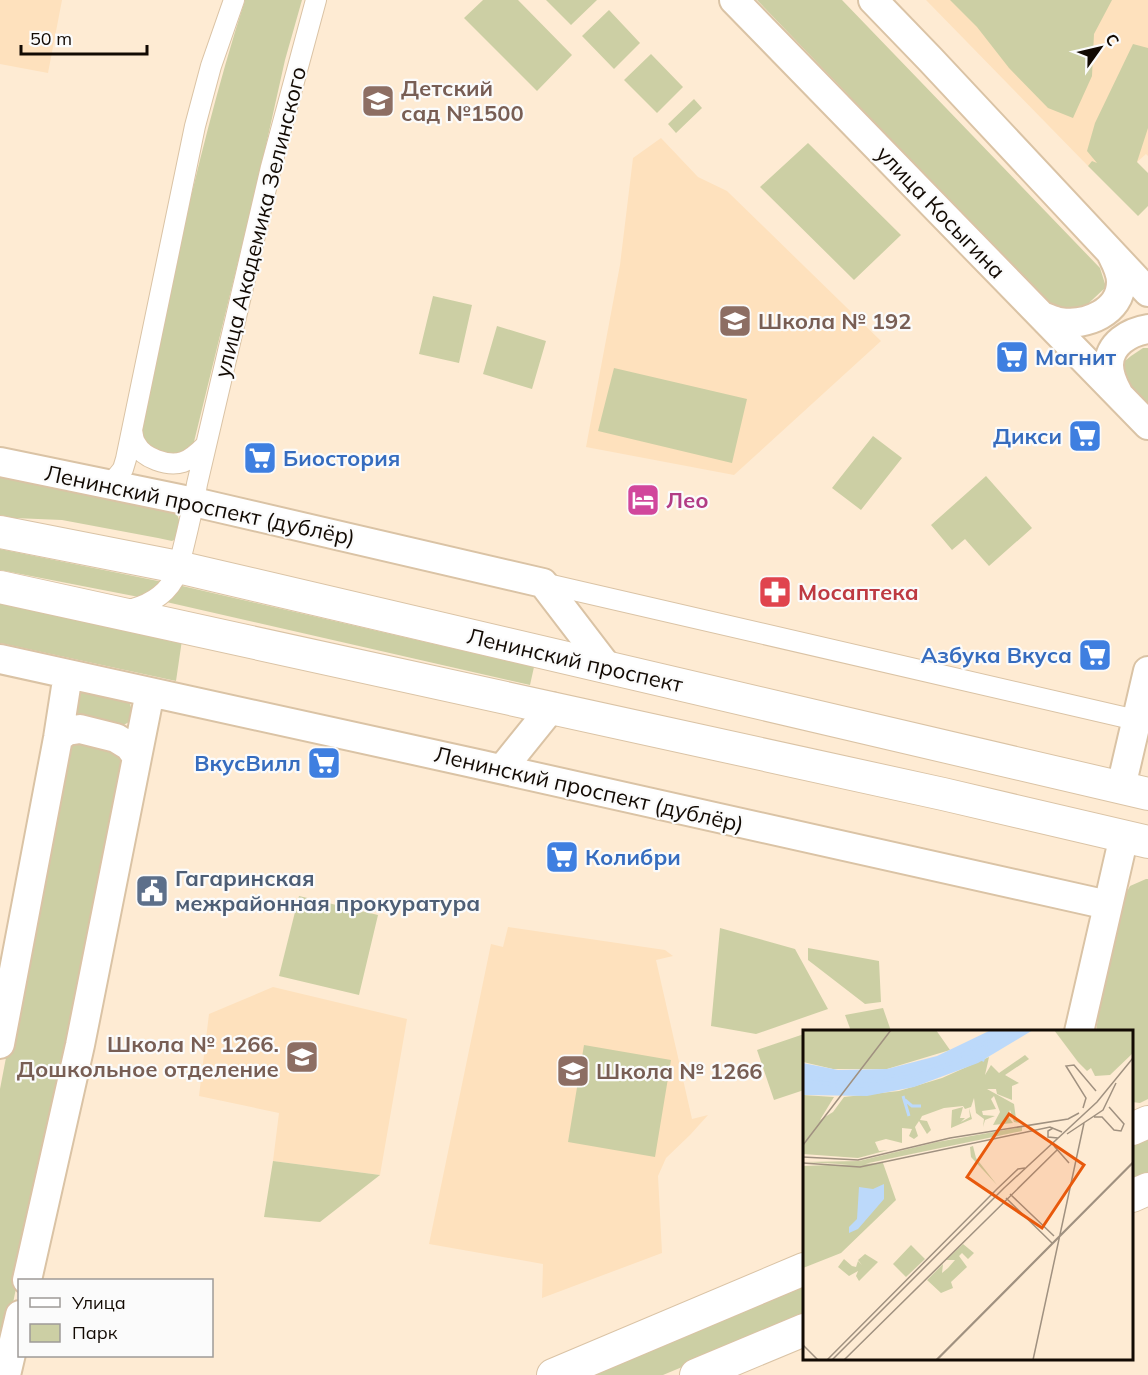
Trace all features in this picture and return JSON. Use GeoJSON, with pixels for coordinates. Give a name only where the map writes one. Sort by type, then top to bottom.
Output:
{"type":"FeatureCollection","features":[{"type":"Feature","properties":{"kind":"main road","name":"Ленинский проспект"},"geometry":{"type":"LineString","coordinates":[[0,532],[178,567],[1134,790]]}},
{"type":"Feature","properties":{"kind":"main road"},"geometry":{"type":"LineString","coordinates":[[0,586],[552,707],[1136,839]]}},
{"type":"Feature","properties":{"kind":"main road"},"geometry":{"type":"LineString","coordinates":[[1133,1128],[1148,1122]]}},
{"type":"Feature","properties":{"kind":"main road"},"geometry":{"type":"LineString","coordinates":[[1133,1195],[1148,1189]]}},
{"type":"Feature","properties":{"kind":"main road"},"geometry":{"type":"LineString","coordinates":[[553,1375],[803,1269]]}},
{"type":"Feature","properties":{"kind":"main road"},"geometry":{"type":"LineString","coordinates":[[696,1375],[803,1330]]}},
{"type":"Feature","properties":{"kind":"street"},"geometry":{"type":"LineString","coordinates":[[111,484],[123,469],[195,126],[211,66],[234,0]]}},
{"type":"Feature","properties":{"kind":"street","name":"улица Академика Зелинского"},"geometry":{"type":"LineString","coordinates":[[118,612],[137,609],[151,602],[164,592],[174,579],[178,567],[271,167],[316,0]]}},
{"type":"Feature","properties":{"kind":"street","name":"улица Косыгина"},"geometry":{"type":"LineString","coordinates":[[734,0],[1148,425]]}},
{"type":"Feature","properties":{"kind":"street"},"geometry":{"type":"LineString","coordinates":[[873,0],[1148,292]]}},
{"type":"Feature","properties":{"kind":"street"},"geometry":{"type":"LineString","coordinates":[[1042,316],[1062,322],[1082,321],[1096,318],[1107,310],[1117,299],[1121,283],[1118,267],[1111,253]]}},
{"type":"Feature","properties":{"kind":"street"},"geometry":{"type":"LineString","coordinates":[[1119,395],[1111,378],[1108,363],[1113,351],[1122,339],[1136,331],[1148,329]]}},
{"type":"Feature","properties":{"kind":"street"},"geometry":{"type":"LineString","coordinates":[[132,430],[135,443],[140,449],[159,461],[176,464],[186,462],[206,445]]}},
{"type":"Feature","properties":{"kind":"street","name":"Ленинский проспект (дублёр)"},"geometry":{"type":"LineString","coordinates":[[0,462],[194,502],[1136,720]]}},
{"type":"Feature","properties":{"kind":"street"},"geometry":{"type":"LineString","coordinates":[[543,583],[608,668]]}},
{"type":"Feature","properties":{"kind":"street","name":"Ленинский проспект (дублёр)"},"geometry":{"type":"LineString","coordinates":[[0,659],[1108,905]]}},
{"type":"Feature","properties":{"kind":"street"},"geometry":{"type":"LineString","coordinates":[[1134,790],[1136,720],[1148,671]]}},
{"type":"Feature","properties":{"kind":"street"},"geometry":{"type":"LineString","coordinates":[[0,1044],[68,674]]}},
{"type":"Feature","properties":{"kind":"street"},"geometry":{"type":"LineString","coordinates":[[27,1279],[80,1045],[150,692]]}},
{"type":"Feature","properties":{"kind":"street"},"geometry":{"type":"LineString","coordinates":[[502,769],[552,707]]}},
{"type":"Feature","properties":{"kind":"street"},"geometry":{"type":"LineString","coordinates":[[58,738],[68,731],[80,729],[116,738],[129,746],[138,757]]}},
{"type":"Feature","properties":{"kind":"street"},"geometry":{"type":"LineString","coordinates":[[1078,1030],[1108,905],[1136,839]]}},
{"type":"Feature","properties":{"kind":"street"},"geometry":{"type":"LineString","coordinates":[[1133,1115],[1148,1113]]}},
{"type":"Feature","properties":{"kind":"street"},"geometry":{"type":"LineString","coordinates":[[6,1375],[18,1324]]}},
{"type":"Feature","properties":{"kind":"shaded area"},"geometry":{"type":"Polygon","coordinates":[[[0,0],[62,0],[48,73],[0,64],[0,0]]]}},
{"type":"Feature","properties":{"kind":"shaded area"},"geometry":{"type":"Polygon","coordinates":[[[926,0],[1148,0],[1148,156],[1146,154],[1123,171],[1106,169],[1092,161],[1088,166],[926,0]]]}},
{"type":"Feature","properties":{"kind":"shaded area","name":"Школа № 192"},"geometry":{"type":"Polygon","coordinates":[[[661,138],[698,177],[727,191],[881,341],[734,475],[586,447],[620,265],[633,158],[661,138]]]}},
{"type":"Feature","properties":{"kind":"shaded area","name":"Школа № 1266"},"geometry":{"type":"Polygon","coordinates":[[[508,927],[665,950],[673,956],[656,960],[692,1119],[708,1115],[666,1158],[658,1176],[662,1253],[542,1298],[543,1264],[429,1244],[491,944],[503,947],[508,927]]]}},
{"type":"Feature","properties":{"kind":"shaded area","name":"Школа № 1266. Дошкольное отделение"},"geometry":{"type":"Polygon","coordinates":[[[273,987],[407,1019],[380,1175],[273,1161],[279,1113],[199,1096],[209,1014],[273,987]]]}},
{"type":"Feature","properties":{"kind":"green space"},"geometry":{"type":"Polygon","coordinates":[[[245,0],[302,0],[285,60],[192,450],[188,455],[158,454],[137,438],[199,163],[245,0]]]}},
{"type":"Feature","properties":{"kind":"green space"},"geometry":{"type":"Polygon","coordinates":[[[483,0],[518,0],[572,55],[537,91],[464,18],[483,0]]]}},
{"type":"Feature","properties":{"kind":"green space"},"geometry":{"type":"Polygon","coordinates":[[[546,0],[597,0],[571,25],[546,0]]]}},
{"type":"Feature","properties":{"kind":"green space"},"geometry":{"type":"Polygon","coordinates":[[[757,0],[842,0],[1100,268],[1106,287],[1077,314],[1056,311],[757,0]]]}},
{"type":"Feature","properties":{"kind":"green space"},"geometry":{"type":"Polygon","coordinates":[[[950,0],[1112,0],[1094,34],[1092,76],[1073,118],[1048,108],[1009,68],[977,27],[950,0]]]}},
{"type":"Feature","properties":{"kind":"green space"},"geometry":{"type":"Polygon","coordinates":[[[609,10],[640,43],[614,69],[582,36],[609,10]]]}},
{"type":"Feature","properties":{"kind":"green space"},"geometry":{"type":"Polygon","coordinates":[[[1133,44],[1148,48],[1148,128],[1137,162],[1148,173],[1148,206],[1138,216],[1088,166],[1092,161],[1097,163],[1087,151],[1095,123],[1133,44]]]}},
{"type":"Feature","properties":{"kind":"green space"},"geometry":{"type":"Polygon","coordinates":[[[651,54],[683,87],[657,113],[624,80],[651,54]]]}},
{"type":"Feature","properties":{"kind":"green space"},"geometry":{"type":"Polygon","coordinates":[[[694,99],[702,108],[676,133],[668,124],[694,99]]]}},
{"type":"Feature","properties":{"kind":"green space"},"geometry":{"type":"Polygon","coordinates":[[[808,143],[901,235],[854,280],[760,187],[808,143]]]}},
{"type":"Feature","properties":{"kind":"green space"},"geometry":{"type":"Polygon","coordinates":[[[433,296],[472,305],[459,363],[419,354],[433,296]]]}},
{"type":"Feature","properties":{"kind":"green space"},"geometry":{"type":"Polygon","coordinates":[[[497,326],[546,341],[532,389],[483,374],[497,326]]]}},
{"type":"Feature","properties":{"kind":"green space"},"geometry":{"type":"Polygon","coordinates":[[[1143,348],[1148,348],[1148,410],[1119,380],[1120,365],[1143,348]]]}},
{"type":"Feature","properties":{"kind":"green space"},"geometry":{"type":"Polygon","coordinates":[[[614,368],[747,399],[732,463],[598,431],[614,368]]]}},
{"type":"Feature","properties":{"kind":"green space"},"geometry":{"type":"Polygon","coordinates":[[[873,436],[902,458],[861,510],[832,488],[873,436]]]}},
{"type":"Feature","properties":{"kind":"green space"},"geometry":{"type":"Polygon","coordinates":[[[0,472],[172,509],[179,519],[176,539],[172,541],[62,520],[14,518],[0,515],[0,472]]]}},
{"type":"Feature","properties":{"kind":"green space"},"geometry":{"type":"Polygon","coordinates":[[[986,476],[1032,528],[989,566],[965,539],[952,550],[931,525],[986,476]]]}},
{"type":"Feature","properties":{"kind":"green space"},"geometry":{"type":"Polygon","coordinates":[[[0,549],[163,582],[144,598],[0,570],[0,549]]]}},
{"type":"Feature","properties":{"kind":"green space"},"geometry":{"type":"Polygon","coordinates":[[[178,585],[534,667],[530,685],[162,601],[178,585]]]}},
{"type":"Feature","properties":{"kind":"green space"},"geometry":{"type":"Polygon","coordinates":[[[0,602],[182,640],[176,681],[0,643],[0,602]]]}},
{"type":"Feature","properties":{"kind":"green space"},"geometry":{"type":"Polygon","coordinates":[[[85,689],[129,699],[132,712],[129,722],[120,727],[79,715],[75,707],[80,692],[85,689]]]}},
{"type":"Feature","properties":{"kind":"green space"},"geometry":{"type":"Polygon","coordinates":[[[81,734],[124,757],[0,1367],[0,1089],[67,739],[81,734]]]}},
{"type":"Feature","properties":{"kind":"green space"},"geometry":{"type":"Polygon","coordinates":[[[1148,879],[1148,1099],[1140,1103],[1133,1102],[1133,1030],[1096,1030],[1111,921],[1130,886],[1148,879]]]}},
{"type":"Feature","properties":{"kind":"green space"},"geometry":{"type":"Polygon","coordinates":[[[299,896],[378,915],[359,995],[279,976],[299,896]]]}},
{"type":"Feature","properties":{"kind":"green space"},"geometry":{"type":"Polygon","coordinates":[[[720,928],[795,949],[828,1009],[756,1034],[711,1026],[720,928]]]}},
{"type":"Feature","properties":{"kind":"green space"},"geometry":{"type":"Polygon","coordinates":[[[808,948],[879,961],[881,1002],[865,1004],[808,960],[808,948]]]}},
{"type":"Feature","properties":{"kind":"green space"},"geometry":{"type":"Polygon","coordinates":[[[883,1008],[891,1030],[851,1030],[845,1015],[883,1008]]]}},
{"type":"Feature","properties":{"kind":"green space"},"geometry":{"type":"Polygon","coordinates":[[[803,1034],[803,1090],[774,1100],[757,1050],[803,1034]]]}},
{"type":"Feature","properties":{"kind":"green space"},"geometry":{"type":"Polygon","coordinates":[[[584,1045],[671,1060],[655,1157],[568,1142],[584,1045]]]}},
{"type":"Feature","properties":{"kind":"green space"},"geometry":{"type":"Polygon","coordinates":[[[1148,1139],[1148,1176],[1133,1182],[1133,1146],[1148,1139]]]}},
{"type":"Feature","properties":{"kind":"green space"},"geometry":{"type":"Polygon","coordinates":[[[273,1161],[380,1175],[320,1222],[264,1217],[273,1161]]]}},
{"type":"Feature","properties":{"kind":"green space"},"geometry":{"type":"Polygon","coordinates":[[[803,1281],[803,1316],[663,1375],[579,1375],[803,1281]]]}},
{"type":"Feature","properties":{"kind":"place","name":"Детский сад №1500"},"geometry":{"type":"Point","coordinates":[378,101]}},
{"type":"Feature","properties":{"kind":"place","name":"Школа № 192"},"geometry":{"type":"Point","coordinates":[735,321]}},
{"type":"Feature","properties":{"kind":"place","name":"Магнит"},"geometry":{"type":"Point","coordinates":[1012,357]}},
{"type":"Feature","properties":{"kind":"place","name":"Дикси"},"geometry":{"type":"Point","coordinates":[1085,436]}},
{"type":"Feature","properties":{"kind":"place","name":"Биостория"},"geometry":{"type":"Point","coordinates":[260,458]}},
{"type":"Feature","properties":{"kind":"place","name":"Лео"},"geometry":{"type":"Point","coordinates":[643,500]}},
{"type":"Feature","properties":{"kind":"place","name":"Мосаптека"},"geometry":{"type":"Point","coordinates":[775,592]}},
{"type":"Feature","properties":{"kind":"place","name":"Азбука Вкуса"},"geometry":{"type":"Point","coordinates":[1095,655]}},
{"type":"Feature","properties":{"kind":"place","name":"ВкусВилл"},"geometry":{"type":"Point","coordinates":[324,763]}},
{"type":"Feature","properties":{"kind":"place","name":"Колибри"},"geometry":{"type":"Point","coordinates":[562,857]}},
{"type":"Feature","properties":{"kind":"place","name":"Гагаринская межрайонная прокуратура"},"geometry":{"type":"Point","coordinates":[152,891]}},
{"type":"Feature","properties":{"kind":"place","name":"Школа № 1266. Дошкольное отделение"},"geometry":{"type":"Point","coordinates":[302,1057]}},
{"type":"Feature","properties":{"kind":"place","name":"Школа № 1266"},"geometry":{"type":"Point","coordinates":[573,1071]}}]}
